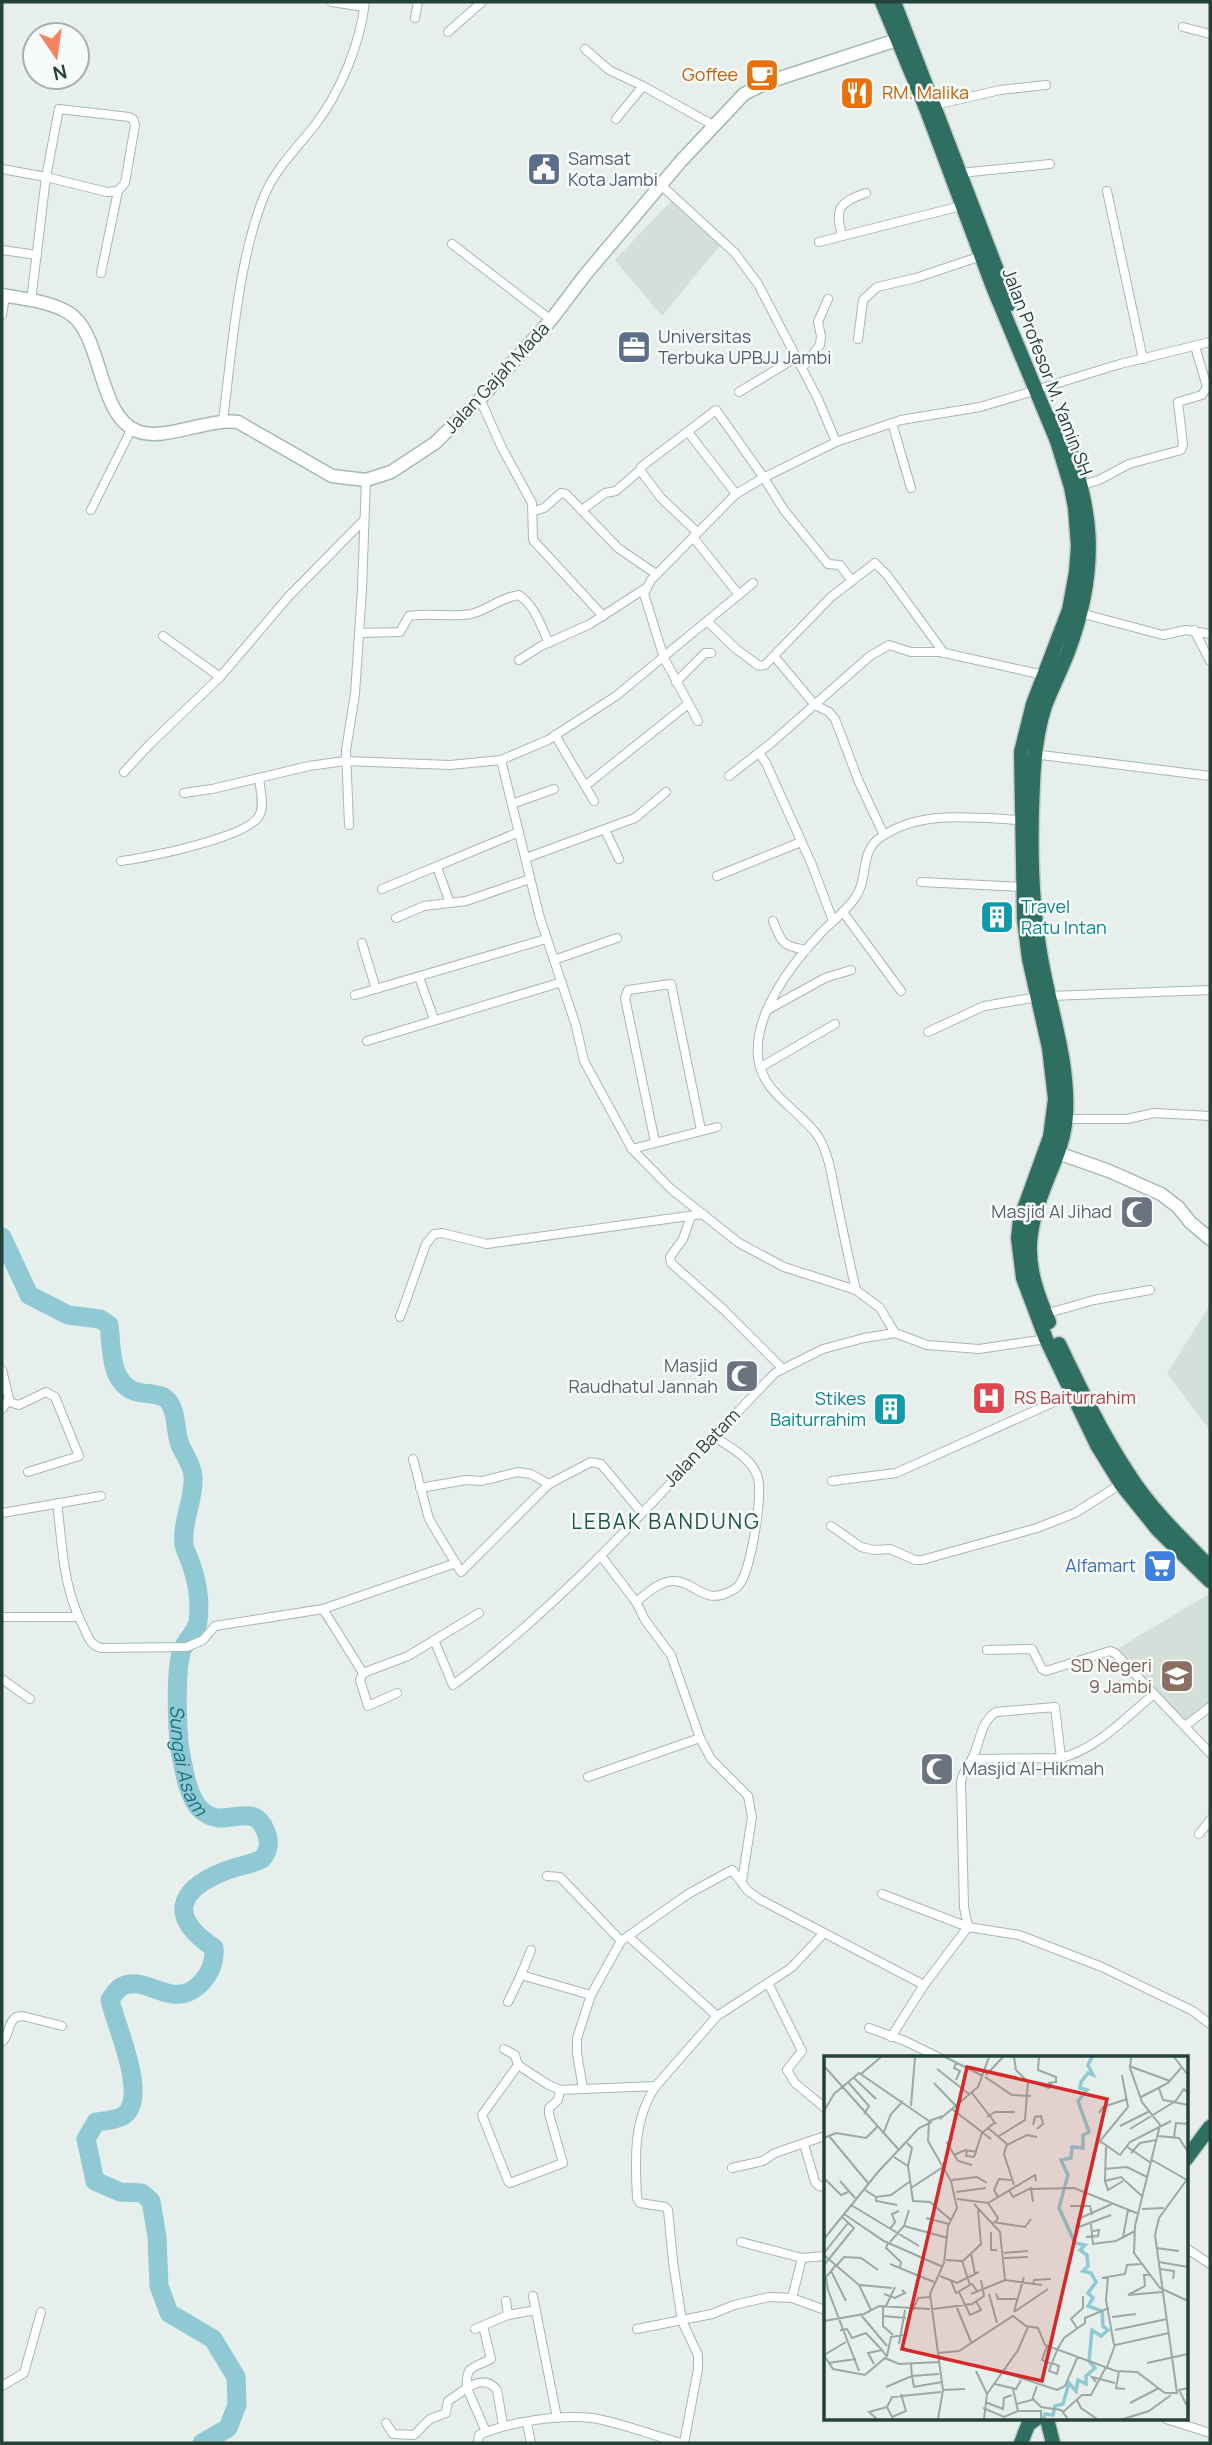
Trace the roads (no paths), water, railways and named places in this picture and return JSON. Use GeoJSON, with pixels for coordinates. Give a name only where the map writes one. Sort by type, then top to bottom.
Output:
{"type":"FeatureCollection","features":[{"type":"Feature","properties":{"kind":"highway","name":"Jalan Profesor M. Yamin SH"},"geometry":{"type":"LineString","coordinates":[[882,2],[903,38],[935,105],[998,286],[1041,389],[1067,439],[1082,485],[1091,547],[1080,613],[1028,753],[1035,920],[1054,1076],[1054,1119],[1045,1154],[1024,1206],[1018,1238],[1023,1278],[1046,1339],[1072,1394],[1097,1445],[1121,1484],[1210,1567]]}},
{"type":"Feature","properties":{"kind":"highway","name":"Jalan Profesor M. Yamin SH"},"geometry":{"type":"LineString","coordinates":[[894,2],[903,38],[961,206],[981,256],[998,286]]}},
{"type":"Feature","properties":{"kind":"highway","name":"Jalan Profesor M. Yamin SH"},"geometry":{"type":"LineString","coordinates":[[1041,389],[1072,487],[1078,546],[1069,610],[1032,704],[1020,820],[1029,959],[1065,1074],[1066,1119],[1058,1153],[1035,1210],[1028,1247],[1030,1268],[1045,1314],[1138,1497],[1158,1530],[1210,1581]]}},
{"type":"Feature","properties":{"kind":"highway"},"geometry":{"type":"LineString","coordinates":[[1188,2156],[1210,2127]]}},
{"type":"Feature","properties":{"kind":"highway"},"geometry":{"type":"LineString","coordinates":[[1021,2443],[1028,2425],[1035,2420]]}},
{"type":"Feature","properties":{"kind":"highway"},"geometry":{"type":"LineString","coordinates":[[1047,2420],[1053,2443]]}},
{"type":"Feature","properties":{"kind":"main road","name":"Jalan Gajah Mada"},"geometry":{"type":"LineString","coordinates":[[223,420],[248,427],[332,476],[366,480],[391,472],[428,448],[481,399],[551,320],[661,185],[744,94],[903,38]]}},
{"type":"Feature","properties":{"kind":"main road"},"geometry":{"type":"LineString","coordinates":[[3,295],[45,303],[70,314],[79,323],[87,337],[107,392],[121,419],[132,428],[148,434],[160,433],[223,420]]}},
{"type":"Feature","properties":{"kind":"main road"},"geometry":{"type":"LineString","coordinates":[[1058,1153],[1109,1171],[1161,1194],[1210,1239]]}},
{"type":"Feature","properties":{"kind":"street"},"geometry":{"type":"LineString","coordinates":[[223,420],[242,285],[265,193],[277,173],[317,122],[347,69],[358,39],[364,4],[332,2]]}},
{"type":"Feature","properties":{"kind":"street"},"geometry":{"type":"LineString","coordinates":[[415,18],[418,2]]}},
{"type":"Feature","properties":{"kind":"street"},"geometry":{"type":"LineString","coordinates":[[448,32],[482,2]]}},
{"type":"Feature","properties":{"kind":"street"},"geometry":{"type":"LineString","coordinates":[[1183,27],[1210,34]]}},
{"type":"Feature","properties":{"kind":"street"},"geometry":{"type":"LineString","coordinates":[[585,49],[609,70],[713,125]]}},
{"type":"Feature","properties":{"kind":"street"},"geometry":{"type":"LineString","coordinates":[[935,105],[1000,90],[1046,85]]}},
{"type":"Feature","properties":{"kind":"street"},"geometry":{"type":"LineString","coordinates":[[616,119],[643,86]]}},
{"type":"Feature","properties":{"kind":"street"},"geometry":{"type":"LineString","coordinates":[[31,301],[46,177],[58,109],[129,117],[135,125],[125,183],[118,191],[101,273]]}},
{"type":"Feature","properties":{"kind":"street"},"geometry":{"type":"LineString","coordinates":[[960,173],[1050,164]]}},
{"type":"Feature","properties":{"kind":"street"},"geometry":{"type":"LineString","coordinates":[[2,169],[107,192],[118,191]]}},
{"type":"Feature","properties":{"kind":"street"},"geometry":{"type":"LineString","coordinates":[[661,185],[715,233],[747,267],[766,297],[836,442]]}},
{"type":"Feature","properties":{"kind":"street"},"geometry":{"type":"LineString","coordinates":[[1107,191],[1145,358]]}},
{"type":"Feature","properties":{"kind":"street"},"geometry":{"type":"LineString","coordinates":[[842,235],[838,221],[842,205],[849,199],[866,193]]}},
{"type":"Feature","properties":{"kind":"street"},"geometry":{"type":"LineString","coordinates":[[820,242],[961,206]]}},
{"type":"Feature","properties":{"kind":"street"},"geometry":{"type":"LineString","coordinates":[[452,244],[551,320]]}},
{"type":"Feature","properties":{"kind":"street"},"geometry":{"type":"LineString","coordinates":[[2,250],[37,255]]}},
{"type":"Feature","properties":{"kind":"street"},"geometry":{"type":"LineString","coordinates":[[858,339],[862,304],[877,287],[916,278],[981,256]]}},
{"type":"Feature","properties":{"kind":"street"},"geometry":{"type":"LineString","coordinates":[[2,315],[3,295]]}},
{"type":"Feature","properties":{"kind":"street"},"geometry":{"type":"LineString","coordinates":[[802,368],[820,345],[818,323],[828,299]]}},
{"type":"Feature","properties":{"kind":"street"},"geometry":{"type":"LineString","coordinates":[[519,660],[603,616],[646,588],[656,574],[736,494],[836,442],[892,423],[980,407],[1145,358],[1210,342]]}},
{"type":"Feature","properties":{"kind":"street"},"geometry":{"type":"LineString","coordinates":[[1082,485],[1099,480],[1129,464],[1181,450],[1183,445],[1177,404],[1202,395],[1208,387],[1195,346]]}},
{"type":"Feature","properties":{"kind":"street"},"geometry":{"type":"LineString","coordinates":[[739,392],[796,357]]}},
{"type":"Feature","properties":{"kind":"street"},"geometry":{"type":"LineString","coordinates":[[481,399],[502,448],[532,503],[533,540],[603,616]]}},
{"type":"Feature","properties":{"kind":"street"},"geometry":{"type":"LineString","coordinates":[[582,510],[605,493],[615,491],[641,467],[716,410],[784,510],[828,564],[840,565],[852,581]]}},
{"type":"Feature","properties":{"kind":"street"},"geometry":{"type":"LineString","coordinates":[[892,423],[911,488]]}},
{"type":"Feature","properties":{"kind":"street"},"geometry":{"type":"LineString","coordinates":[[91,510],[132,428]]}},
{"type":"Feature","properties":{"kind":"street"},"geometry":{"type":"LineString","coordinates":[[688,432],[736,494]]}},
{"type":"Feature","properties":{"kind":"street"},"geometry":{"type":"LineString","coordinates":[[640,470],[661,498],[695,534],[739,595]]}},
{"type":"Feature","properties":{"kind":"street"},"geometry":{"type":"LineString","coordinates":[[349,825],[345,761],[355,694],[366,480]]}},
{"type":"Feature","properties":{"kind":"street"},"geometry":{"type":"LineString","coordinates":[[534,511],[544,508],[564,493],[618,548],[656,574]]}},
{"type":"Feature","properties":{"kind":"street"},"geometry":{"type":"LineString","coordinates":[[124,772],[220,677],[289,596],[364,520]]}},
{"type":"Feature","properties":{"kind":"street"},"geometry":{"type":"LineString","coordinates":[[707,621],[735,648],[759,666],[765,665],[829,598],[876,563],[944,653]]}},
{"type":"Feature","properties":{"kind":"street"},"geometry":{"type":"LineString","coordinates":[[184,793],[309,766],[345,761],[450,765],[501,760],[555,735],[616,696],[752,583]]}},
{"type":"Feature","properties":{"kind":"street"},"geometry":{"type":"LineString","coordinates":[[646,588],[646,600],[664,658],[698,721]]}},
{"type":"Feature","properties":{"kind":"street"},"geometry":{"type":"LineString","coordinates":[[359,633],[397,633],[403,630],[409,616],[430,613],[469,614],[519,595],[534,610],[549,643]]}},
{"type":"Feature","properties":{"kind":"street"},"geometry":{"type":"LineString","coordinates":[[1080,613],[1163,635],[1194,630],[1210,634]]}},
{"type":"Feature","properties":{"kind":"street"},"geometry":{"type":"LineString","coordinates":[[1194,630],[1210,661]]}},
{"type":"Feature","properties":{"kind":"street"},"geometry":{"type":"LineString","coordinates":[[163,636],[220,677]]}},
{"type":"Feature","properties":{"kind":"street"},"geometry":{"type":"LineString","coordinates":[[729,776],[771,744],[883,646],[891,645],[911,652],[944,653],[1044,675]]}},
{"type":"Feature","properties":{"kind":"street"},"geometry":{"type":"LineString","coordinates":[[676,682],[705,653],[711,653]]}},
{"type":"Feature","properties":{"kind":"street"},"geometry":{"type":"LineString","coordinates":[[774,656],[815,705],[829,712],[835,719],[859,782],[884,835]]}},
{"type":"Feature","properties":{"kind":"street"},"geometry":{"type":"LineString","coordinates":[[585,786],[688,704]]}},
{"type":"Feature","properties":{"kind":"street"},"geometry":{"type":"LineString","coordinates":[[555,735],[594,801]]}},
{"type":"Feature","properties":{"kind":"street"},"geometry":{"type":"LineString","coordinates":[[761,752],[838,916],[901,991]]}},
{"type":"Feature","properties":{"kind":"street"},"geometry":{"type":"LineString","coordinates":[[1028,753],[1210,776]]}},
{"type":"Feature","properties":{"kind":"street"},"geometry":{"type":"LineString","coordinates":[[501,760],[540,918],[562,982],[584,1061],[632,1149],[670,1189],[739,1243],[784,1267],[856,1290],[880,1308],[895,1333]]}},
{"type":"Feature","properties":{"kind":"street"},"geometry":{"type":"LineString","coordinates":[[121,861],[147,858],[193,845],[237,831],[258,819],[262,811],[260,778]]}},
{"type":"Feature","properties":{"kind":"street"},"geometry":{"type":"LineString","coordinates":[[512,804],[554,789]]}},
{"type":"Feature","properties":{"kind":"street"},"geometry":{"type":"LineString","coordinates":[[526,858],[635,818],[666,792]]}},
{"type":"Feature","properties":{"kind":"street"},"geometry":{"type":"LineString","coordinates":[[856,1290],[827,1152],[806,1122],[772,1090],[761,1067],[759,1051],[767,1010],[782,983],[806,950],[860,892],[869,848],[884,835],[911,822],[932,818],[1020,820]]}},
{"type":"Feature","properties":{"kind":"street"},"geometry":{"type":"LineString","coordinates":[[605,830],[619,859]]}},
{"type":"Feature","properties":{"kind":"street"},"geometry":{"type":"LineString","coordinates":[[382,888],[519,832]]}},
{"type":"Feature","properties":{"kind":"street"},"geometry":{"type":"LineString","coordinates":[[717,876],[801,842]]}},
{"type":"Feature","properties":{"kind":"street"},"geometry":{"type":"LineString","coordinates":[[437,867],[450,903]]}},
{"type":"Feature","properties":{"kind":"street"},"geometry":{"type":"LineString","coordinates":[[396,918],[424,906],[466,901],[530,879]]}},
{"type":"Feature","properties":{"kind":"street"},"geometry":{"type":"LineString","coordinates":[[921,882],[1023,887]]}},
{"type":"Feature","properties":{"kind":"street"},"geometry":{"type":"LineString","coordinates":[[773,921],[786,945],[806,950]]}},
{"type":"Feature","properties":{"kind":"street"},"geometry":{"type":"LineString","coordinates":[[554,960],[617,938]]}},
{"type":"Feature","properties":{"kind":"street"},"geometry":{"type":"LineString","coordinates":[[355,995],[547,939]]}},
{"type":"Feature","properties":{"kind":"street"},"geometry":{"type":"LineString","coordinates":[[362,943],[376,989]]}},
{"type":"Feature","properties":{"kind":"street"},"geometry":{"type":"LineString","coordinates":[[767,1010],[825,978],[851,970]]}},
{"type":"Feature","properties":{"kind":"street"},"geometry":{"type":"LineString","coordinates":[[419,977],[434,1019]]}},
{"type":"Feature","properties":{"kind":"street"},"geometry":{"type":"LineString","coordinates":[[367,1041],[562,982]]}},
{"type":"Feature","properties":{"kind":"street"},"geometry":{"type":"LineString","coordinates":[[655,1142],[625,998],[628,990],[671,984],[701,1130]]}},
{"type":"Feature","properties":{"kind":"street"},"geometry":{"type":"LineString","coordinates":[[928,1032],[984,1006],[1043,997],[1210,990]]}},
{"type":"Feature","properties":{"kind":"street"},"geometry":{"type":"LineString","coordinates":[[761,1067],[835,1024]]}},
{"type":"Feature","properties":{"kind":"street"},"geometry":{"type":"LineString","coordinates":[[1066,1119],[1127,1119],[1154,1113],[1210,1116]]}},
{"type":"Feature","properties":{"kind":"street"},"geometry":{"type":"LineString","coordinates":[[632,1149],[717,1128]]}},
{"type":"Feature","properties":{"kind":"street"},"geometry":{"type":"LineString","coordinates":[[400,1317],[426,1244],[434,1234],[442,1233],[487,1244],[703,1214]]}},
{"type":"Feature","properties":{"kind":"street"},"geometry":{"type":"LineString","coordinates":[[691,1216],[683,1239],[669,1260],[782,1368]]}},
{"type":"Feature","properties":{"kind":"street"},"geometry":{"type":"LineString","coordinates":[[1045,1314],[1094,1300],[1150,1290]]}},
{"type":"Feature","properties":{"kind":"street","name":"Jalan Batam"},"geometry":{"type":"LineString","coordinates":[[434,1640],[453,1685],[504,1646],[601,1556],[713,1436],[782,1368],[823,1349],[895,1333],[927,1345],[979,1349],[1046,1339]]}},
{"type":"Feature","properties":{"kind":"street"},"geometry":{"type":"LineString","coordinates":[[2,1370],[9,1402]]}},
{"type":"Feature","properties":{"kind":"street"},"geometry":{"type":"LineString","coordinates":[[9,1402],[19,1405],[46,1392],[50,1393],[55,1397],[79,1456],[28,1472]]}},
{"type":"Feature","properties":{"kind":"street"},"geometry":{"type":"LineString","coordinates":[[832,1481],[897,1473],[1072,1394]]}},
{"type":"Feature","properties":{"kind":"street"},"geometry":{"type":"LineString","coordinates":[[2,1409],[9,1402]]}},
{"type":"Feature","properties":{"kind":"street"},"geometry":{"type":"LineString","coordinates":[[636,1602],[654,1588],[668,1582],[678,1582],[705,1596],[728,1593],[741,1584],[759,1511],[760,1484],[751,1465],[713,1436]]}},
{"type":"Feature","properties":{"kind":"street"},"geometry":{"type":"LineString","coordinates":[[413,1459],[429,1519],[461,1572],[549,1484],[595,1461],[601,1464],[641,1512]]}},
{"type":"Feature","properties":{"kind":"street"},"geometry":{"type":"LineString","coordinates":[[420,1488],[466,1480],[485,1481],[517,1472],[531,1474],[549,1484]]}},
{"type":"Feature","properties":{"kind":"street"},"geometry":{"type":"LineString","coordinates":[[831,1526],[861,1547],[890,1549],[922,1560],[1037,1528],[1075,1513],[1121,1484]]}},
{"type":"Feature","properties":{"kind":"street"},"geometry":{"type":"LineString","coordinates":[[2,1513],[101,1496]]}},
{"type":"Feature","properties":{"kind":"street"},"geometry":{"type":"LineString","coordinates":[[57,1503],[64,1566],[77,1616],[91,1643],[97,1647],[187,1647],[203,1640],[215,1626],[323,1609],[456,1563]]}},
{"type":"Feature","properties":{"kind":"street"},"geometry":{"type":"LineString","coordinates":[[601,1556],[671,1655],[701,1738],[715,1764],[746,1791],[752,1817],[742,1881]]}},
{"type":"Feature","properties":{"kind":"street"},"geometry":{"type":"LineString","coordinates":[[323,1609],[363,1673]]}},
{"type":"Feature","properties":{"kind":"street"},"geometry":{"type":"LineString","coordinates":[[397,1693],[368,1706],[360,1680],[363,1673],[408,1656],[479,1613]]}},
{"type":"Feature","properties":{"kind":"street"},"geometry":{"type":"LineString","coordinates":[[2,1617],[77,1616]]}},
{"type":"Feature","properties":{"kind":"street"},"geometry":{"type":"LineString","coordinates":[[986,1650],[1035,1650],[1042,1669],[1046,1671],[1110,1651],[1115,1653],[1210,1753]]}},
{"type":"Feature","properties":{"kind":"street"},"geometry":{"type":"LineString","coordinates":[[2,1679],[30,1699]]}},
{"type":"Feature","properties":{"kind":"street"},"geometry":{"type":"LineString","coordinates":[[972,1759],[1061,1758],[1084,1750],[1154,1694]]}},
{"type":"Feature","properties":{"kind":"street"},"geometry":{"type":"LineString","coordinates":[[891,2037],[923,1984],[968,1927],[964,1907],[961,1782],[964,1768],[972,1759],[979,1738],[992,1714],[1055,1707],[1061,1758]]}},
{"type":"Feature","properties":{"kind":"street"},"geometry":{"type":"LineString","coordinates":[[1185,1726],[1210,1707]]}},
{"type":"Feature","properties":{"kind":"street"},"geometry":{"type":"LineString","coordinates":[[588,1777],[701,1738]]}},
{"type":"Feature","properties":{"kind":"street"},"geometry":{"type":"LineString","coordinates":[[1199,1835],[1210,1820]]}},
{"type":"Feature","properties":{"kind":"street"},"geometry":{"type":"LineString","coordinates":[[583,2089],[577,2059],[577,2038],[591,1995],[625,1939],[688,1894],[730,1870],[735,1871],[754,1896],[923,1984]]}},
{"type":"Feature","properties":{"kind":"street"},"geometry":{"type":"LineString","coordinates":[[547,1877],[560,1877],[625,1939],[717,2016]]}},
{"type":"Feature","properties":{"kind":"street"},"geometry":{"type":"LineString","coordinates":[[881,1894],[968,1927],[1019,1935],[1102,1967],[1193,2011],[1210,2024]]}},
{"type":"Feature","properties":{"kind":"street"},"geometry":{"type":"LineString","coordinates":[[478,2443],[479,2435],[503,2425],[557,2418],[592,2418],[683,2443],[698,2369],[698,2355],[682,2321],[668,2210],[665,2207],[640,2203],[637,2198],[639,2118],[647,2098],[656,2086],[717,2016],[791,1968],[824,1933]]}},
{"type":"Feature","properties":{"kind":"street"},"geometry":{"type":"LineString","coordinates":[[508,2002],[531,1950]]}},
{"type":"Feature","properties":{"kind":"street"},"geometry":{"type":"LineString","coordinates":[[521,1975],[591,1995]]}},
{"type":"Feature","properties":{"kind":"street"},"geometry":{"type":"LineString","coordinates":[[768,1983],[802,2049],[787,2070],[795,2082],[824,2107]]}},
{"type":"Feature","properties":{"kind":"street"},"geometry":{"type":"LineString","coordinates":[[2,2042],[6,2038],[10,2023],[16,2017],[23,2016],[62,2026]]}},
{"type":"Feature","properties":{"kind":"street"},"geometry":{"type":"LineString","coordinates":[[869,2028],[935,2056]]}},
{"type":"Feature","properties":{"kind":"street"},"geometry":{"type":"LineString","coordinates":[[504,2049],[517,2058],[519,2065],[560,2090],[656,2086]]}},
{"type":"Feature","properties":{"kind":"street"},"geometry":{"type":"LineString","coordinates":[[519,2065],[482,2115],[510,2183],[563,2163],[549,2114],[549,2108],[558,2100],[560,2090]]}},
{"type":"Feature","properties":{"kind":"street"},"geometry":{"type":"LineString","coordinates":[[732,2168],[763,2161],[775,2153],[824,2136]]}},
{"type":"Feature","properties":{"kind":"street"},"geometry":{"type":"LineString","coordinates":[[804,2144],[815,2182],[824,2187]]}},
{"type":"Feature","properties":{"kind":"street"},"geometry":{"type":"LineString","coordinates":[[741,2242],[802,2258],[824,2256]]}},
{"type":"Feature","properties":{"kind":"street"},"geometry":{"type":"LineString","coordinates":[[1188,2249],[1210,2264]]}},
{"type":"Feature","properties":{"kind":"street"},"geometry":{"type":"LineString","coordinates":[[792,2298],[802,2258]]}},
{"type":"Feature","properties":{"kind":"street"},"geometry":{"type":"LineString","coordinates":[[533,2296],[557,2418]]}},
{"type":"Feature","properties":{"kind":"street"},"geometry":{"type":"LineString","coordinates":[[637,2329],[712,2314],[769,2297],[792,2298],[824,2310]]}},
{"type":"Feature","properties":{"kind":"street"},"geometry":{"type":"LineString","coordinates":[[506,2301],[508,2315]]}},
{"type":"Feature","properties":{"kind":"street"},"geometry":{"type":"LineString","coordinates":[[486,2432],[467,2388],[466,2377],[469,2370],[491,2358],[479,2327],[508,2315],[536,2310]]}},
{"type":"Feature","properties":{"kind":"street"},"geometry":{"type":"LineString","coordinates":[[2,2386],[24,2373],[41,2312]]}},
{"type":"Feature","properties":{"kind":"street"},"geometry":{"type":"LineString","coordinates":[[386,2423],[393,2434],[414,2435],[430,2419],[446,2413],[447,2401],[475,2383],[484,2382],[497,2390],[503,2425]]}},
{"type":"Feature","properties":{"kind":"street"},"geometry":{"type":"LineString","coordinates":[[1169,2420],[1210,2433]]}},
{"type":"Feature","properties":{"kind":"street"},"geometry":{"type":"LineString","coordinates":[[527,2423],[531,2443]]}},
{"type":"Feature","properties":{"kind":"waterway","name":"Sungai Asam"},"geometry":{"type":"LineString","coordinates":[[2,1237],[29,1295],[68,1315],[100,1319],[109,1325],[113,1362],[120,1380],[134,1391],[165,1398],[172,1407],[179,1442],[193,1476],[184,1527],[184,1545],[195,1576],[199,1603],[198,1622],[182,1650],[178,1671],[178,1728],[185,1774],[192,1797],[201,1810],[220,1818],[255,1817],[261,1823],[268,1839],[268,1848],[262,1859],[209,1878],[188,1896],[184,1905],[190,1926],[214,1948],[212,1966],[202,1982],[182,1994],[163,1992],[144,1985],[125,1985],[118,1989],[110,2000],[128,2061],[133,2094],[130,2107],[123,2116],[96,2122],[86,2139],[95,2181],[120,2192],[142,2193],[151,2201],[157,2237],[159,2286],[169,2313],[213,2339],[236,2377],[237,2405],[228,2428],[202,2443]]}},
{"type":"Feature","properties":{"kind":"place","name":"Goffee"},"geometry":{"type":"Point","coordinates":[762,75]}},
{"type":"Feature","properties":{"kind":"place","name":"RM. Malika"},"geometry":{"type":"Point","coordinates":[857,93]}},
{"type":"Feature","properties":{"kind":"place","name":"Samsat Kota Jambi"},"geometry":{"type":"Point","coordinates":[544,169]}},
{"type":"Feature","properties":{"kind":"place","name":"Universitas Terbuka UPBJJ Jambi"},"geometry":{"type":"Point","coordinates":[634,347]}},
{"type":"Feature","properties":{"kind":"place","name":"Travel Ratu Intan"},"geometry":{"type":"Point","coordinates":[997,917]}},
{"type":"Feature","properties":{"kind":"place","name":"Masjid Al Jihad"},"geometry":{"type":"Point","coordinates":[1137,1212]}},
{"type":"Feature","properties":{"kind":"place","name":"Masjid Raudhatul Jannah"},"geometry":{"type":"Point","coordinates":[742,1376]}},
{"type":"Feature","properties":{"kind":"place","name":"RS Baiturrahim"},"geometry":{"type":"Point","coordinates":[989,1398]}},
{"type":"Feature","properties":{"kind":"place","name":"Stikes Baiturrahim"},"geometry":{"type":"Point","coordinates":[890,1409]}},
{"type":"Feature","properties":{"kind":"place","name":"Alfamart"},"geometry":{"type":"Point","coordinates":[1160,1566]}},
{"type":"Feature","properties":{"kind":"place","name":"SD Negeri 9 Jambi"},"geometry":{"type":"Point","coordinates":[1177,1676]}},
{"type":"Feature","properties":{"kind":"place","name":"Masjid Al-Hikmah"},"geometry":{"type":"Point","coordinates":[937,1769]}},
{"type":"Feature","properties":{"kind":"district","name":"LEBAK BANDUNG"},"geometry":{"type":"Point","coordinates":[666,1522]}}]}
